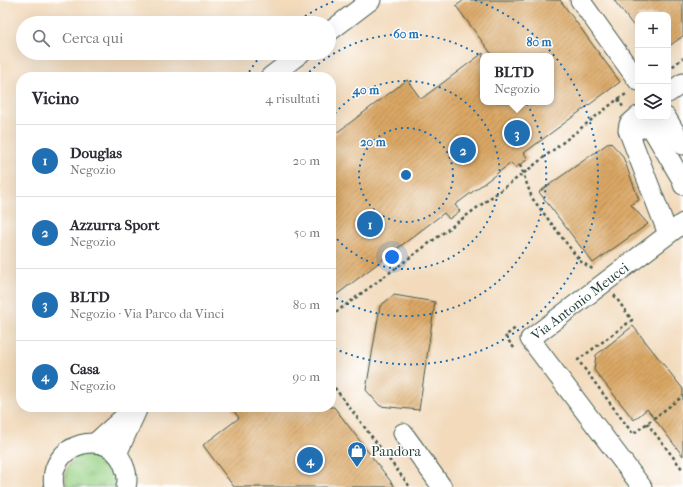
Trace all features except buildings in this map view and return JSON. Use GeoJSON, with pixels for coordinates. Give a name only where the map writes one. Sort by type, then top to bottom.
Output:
{"type":"FeatureCollection","features":[{"type":"Feature","properties":{"kind":"street"},"geometry":{"type":"LineString","coordinates":[[336,27],[371,0]]}},
{"type":"Feature","properties":{"kind":"street"},"geometry":{"type":"LineString","coordinates":[[580,0],[635,86]]}},
{"type":"Feature","properties":{"kind":"street"},"geometry":{"type":"LineString","coordinates":[[276,72],[292,60]]}},
{"type":"Feature","properties":{"kind":"street"},"geometry":{"type":"LineString","coordinates":[[671,91],[683,83]]}},
{"type":"Feature","properties":{"kind":"street"},"geometry":{"type":"LineString","coordinates":[[676,229],[628,130],[629,124],[639,122],[650,124],[682,180],[683,185]]}},
{"type":"Feature","properties":{"kind":"street"},"geometry":{"type":"LineString","coordinates":[[674,126],[683,145]]}},
{"type":"Feature","properties":{"kind":"street","name":"Via Antonio Meucci"},"geometry":{"type":"LineString","coordinates":[[642,487],[530,338],[676,229]]}},
{"type":"Feature","properties":{"kind":"street"},"geometry":{"type":"LineString","coordinates":[[95,443],[129,412]]}},
{"type":"Feature","properties":{"kind":"street"},"geometry":{"type":"LineString","coordinates":[[117,454],[136,412]]}},
{"type":"Feature","properties":{"kind":"street"},"geometry":{"type":"LineString","coordinates":[[403,433],[442,487]]}},
{"type":"Feature","properties":{"kind":"street"},"geometry":{"type":"LineString","coordinates":[[44,487],[54,479],[58,461],[65,452],[74,446],[84,443],[95,443],[107,446],[117,454],[125,467],[126,485]]}},
{"type":"Feature","properties":{"kind":"path"},"geometry":{"type":"LineString","coordinates":[[671,68],[683,58]]}},
{"type":"Feature","properties":{"kind":"path"},"geometry":{"type":"LineString","coordinates":[[336,312],[524,174],[635,86]]}},
{"type":"Feature","properties":{"kind":"path"},"geometry":{"type":"LineString","coordinates":[[520,165],[532,198],[580,261],[596,271]]}},
{"type":"Feature","properties":{"kind":"path"},"geometry":{"type":"LineString","coordinates":[[610,290],[632,320],[578,360],[633,434],[683,396]]}},
{"type":"Feature","properties":{"kind":"path"},"geometry":{"type":"LineString","coordinates":[[504,336],[520,324]]}},
{"type":"Feature","properties":{"kind":"path"},"geometry":{"type":"LineString","coordinates":[[336,390],[410,487]]}},
{"type":"Feature","properties":{"kind":"path"},"geometry":{"type":"LineString","coordinates":[[647,423],[683,470]]}},
{"type":"Feature","properties":{"kind":"green space"},"geometry":{"type":"Polygon","coordinates":[[[83,453],[98,454],[109,461],[114,472],[114,487],[67,487],[66,476],[68,467],[74,459],[83,453]]]}},
{"type":"Feature","properties":{"kind":"place","name":"BLTD"},"geometry":{"type":"Point","coordinates":[517,133]}},
{"type":"Feature","properties":{"kind":"place","name":"Azzurra Sport"},"geometry":{"type":"Point","coordinates":[463,150]}},
{"type":"Feature","properties":{"kind":"place","name":"Douglas"},"geometry":{"type":"Point","coordinates":[370,224]}},
{"type":"Feature","properties":{"kind":"place","name":"Casa"},"geometry":{"type":"Point","coordinates":[310,460]}},
{"type":"Feature","properties":{"kind":"place","name":"Pandora"},"geometry":{"type":"Point","coordinates":[357,468]}}]}
